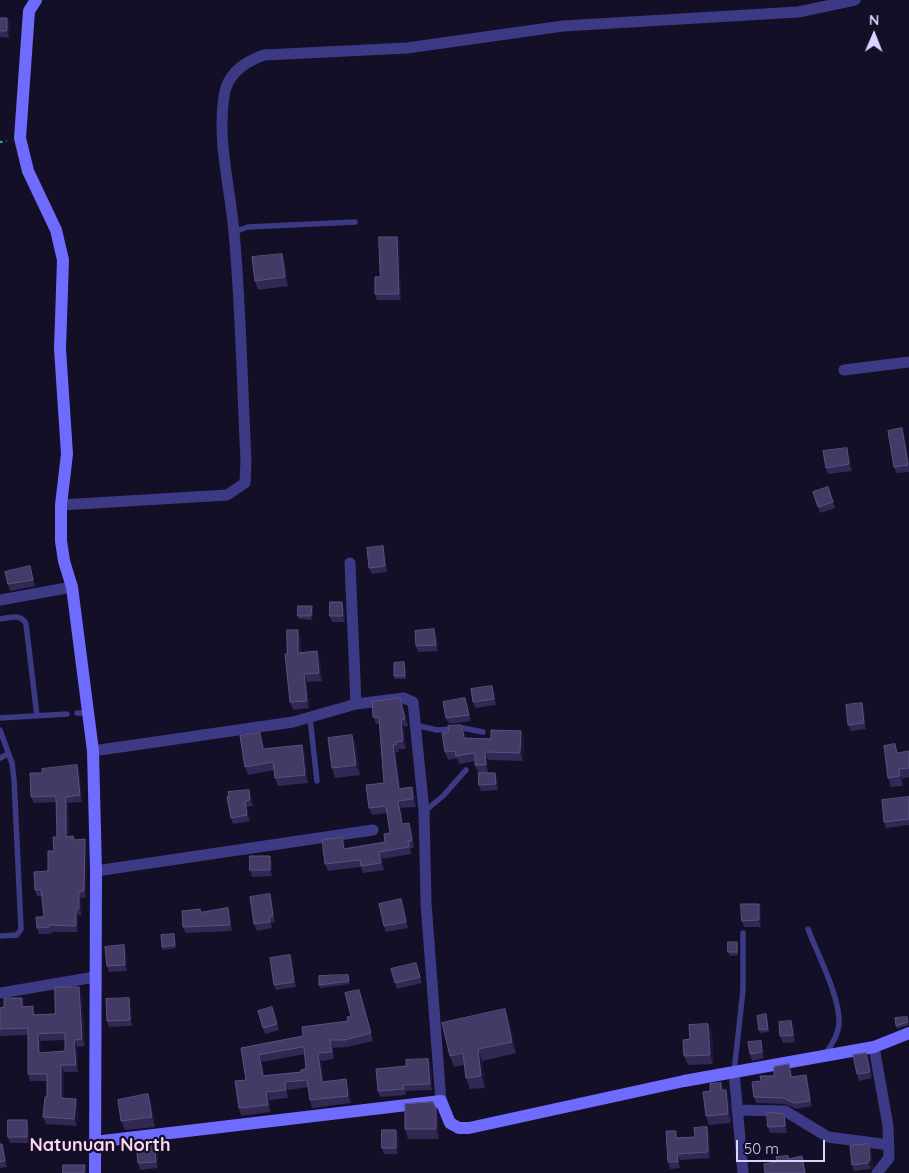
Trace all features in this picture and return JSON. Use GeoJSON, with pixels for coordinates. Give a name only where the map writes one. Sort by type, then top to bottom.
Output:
{"type":"FeatureCollection","features":[{"type":"Feature","properties":{"kind":"street"},"geometry":{"type":"LineString","coordinates":[[36,0],[29,11],[20,138],[28,171],[56,230],[62,260],[60,349],[67,454],[61,505],[62,548],[72,587],[83,713],[93,751],[96,871],[95,1173]]}},
{"type":"Feature","properties":{"kind":"street"},"geometry":{"type":"LineString","coordinates":[[61,505],[227,495],[245,483],[246,460],[234,232],[222,151],[224,94],[235,71],[249,60],[264,55],[407,48],[562,26],[798,12],[855,0]]}},
{"type":"Feature","properties":{"kind":"street"},"geometry":{"type":"LineString","coordinates":[[844,370],[909,362]]}},
{"type":"Feature","properties":{"kind":"street"},"geometry":{"type":"LineString","coordinates":[[350,563],[356,704]]}},
{"type":"Feature","properties":{"kind":"street"},"geometry":{"type":"LineString","coordinates":[[0,600],[72,587]]}},
{"type":"Feature","properties":{"kind":"street"},"geometry":{"type":"LineString","coordinates":[[93,751],[310,718],[356,704],[409,698],[413,702],[424,812],[426,902],[441,1101],[450,1123],[459,1128],[469,1128],[684,1081],[874,1046],[909,1033]]}},
{"type":"Feature","properties":{"kind":"street"},"geometry":{"type":"LineString","coordinates":[[96,871],[373,830]]}},
{"type":"Feature","properties":{"kind":"street"},"geometry":{"type":"LineString","coordinates":[[0,993],[95,977]]}},
{"type":"Feature","properties":{"kind":"street"},"geometry":{"type":"LineString","coordinates":[[874,1046],[888,1126],[890,1158],[877,1173]]}},
{"type":"Feature","properties":{"kind":"street"},"geometry":{"type":"LineString","coordinates":[[734,1072],[742,1173]]}},
{"type":"Feature","properties":{"kind":"street"},"geometry":{"type":"LineString","coordinates":[[94,1142],[441,1101]]}},
{"type":"Feature","properties":{"kind":"street"},"geometry":{"type":"LineString","coordinates":[[738,1110],[785,1111],[828,1137],[889,1145]]}},
{"type":"Feature","properties":{"kind":"lane"},"geometry":{"type":"LineString","coordinates":[[234,232],[248,227],[355,222]]}},
{"type":"Feature","properties":{"kind":"lane"},"geometry":{"type":"LineString","coordinates":[[0,619],[19,616],[23,618],[26,624],[38,716]]}},
{"type":"Feature","properties":{"kind":"lane"},"geometry":{"type":"LineString","coordinates":[[0,718],[67,714]]}},
{"type":"Feature","properties":{"kind":"lane"},"geometry":{"type":"LineString","coordinates":[[310,718],[318,781]]}},
{"type":"Feature","properties":{"kind":"lane"},"geometry":{"type":"LineString","coordinates":[[415,725],[437,730],[463,728],[483,732]]}},
{"type":"Feature","properties":{"kind":"lane"},"geometry":{"type":"LineString","coordinates":[[0,730],[14,779],[21,929],[17,935],[0,936]]}},
{"type":"Feature","properties":{"kind":"lane"},"geometry":{"type":"LineString","coordinates":[[0,758],[8,754]]}},
{"type":"Feature","properties":{"kind":"lane"},"geometry":{"type":"LineString","coordinates":[[424,812],[443,796],[466,770]]}},
{"type":"Feature","properties":{"kind":"lane"},"geometry":{"type":"LineString","coordinates":[[808,929],[838,1006],[839,1024],[836,1038],[824,1056]]}},
{"type":"Feature","properties":{"kind":"lane"},"geometry":{"type":"LineString","coordinates":[[734,1072],[743,990],[743,933]]}},
{"type":"Feature","properties":{"kind":"building"},"geometry":{"type":"Polygon","coordinates":[[[0,18],[7,18],[7,31],[0,31],[0,18]]]}},
{"type":"Feature","properties":{"kind":"building"},"geometry":{"type":"Polygon","coordinates":[[[379,237],[397,237],[399,294],[375,294],[375,277],[380,277],[379,237]]]}},
{"type":"Feature","properties":{"kind":"building"},"geometry":{"type":"Polygon","coordinates":[[[282,254],[285,277],[255,281],[252,257],[282,254]]]}},
{"type":"Feature","properties":{"kind":"building"},"geometry":{"type":"Polygon","coordinates":[[[902,428],[908,465],[894,467],[888,431],[902,428]]]}},
{"type":"Feature","properties":{"kind":"building"},"geometry":{"type":"Polygon","coordinates":[[[847,448],[849,464],[826,468],[823,451],[847,448]]]}},
{"type":"Feature","properties":{"kind":"building"},"geometry":{"type":"Polygon","coordinates":[[[828,487],[833,502],[818,507],[813,492],[828,487]]]}},
{"type":"Feature","properties":{"kind":"building"},"geometry":{"type":"Polygon","coordinates":[[[383,546],[385,566],[369,568],[367,548],[383,546]]]}},
{"type":"Feature","properties":{"kind":"building"},"geometry":{"type":"Polygon","coordinates":[[[30,566],[33,580],[8,584],[5,572],[30,566]]]}},
{"type":"Feature","properties":{"kind":"building"},"geometry":{"type":"Polygon","coordinates":[[[330,602],[342,602],[343,616],[330,616],[330,602]]]}},
{"type":"Feature","properties":{"kind":"building"},"geometry":{"type":"Polygon","coordinates":[[[298,606],[312,606],[311,616],[298,616],[298,606]]]}},
{"type":"Feature","properties":{"kind":"building"},"geometry":{"type":"Polygon","coordinates":[[[434,629],[436,645],[416,646],[415,631],[434,629]]]}},
{"type":"Feature","properties":{"kind":"building"},"geometry":{"type":"Polygon","coordinates":[[[287,630],[298,630],[298,653],[317,651],[319,673],[304,674],[307,701],[290,702],[285,654],[287,654],[287,630]]]}},
{"type":"Feature","properties":{"kind":"building"},"geometry":{"type":"Polygon","coordinates":[[[404,662],[405,676],[394,676],[394,663],[404,662]]]}},
{"type":"Feature","properties":{"kind":"building"},"geometry":{"type":"Polygon","coordinates":[[[492,686],[494,699],[473,702],[471,689],[492,686]]]}},
{"type":"Feature","properties":{"kind":"building"},"geometry":{"type":"Polygon","coordinates":[[[400,698],[405,719],[401,720],[403,741],[396,742],[396,745],[393,745],[399,789],[412,787],[413,799],[398,801],[402,824],[409,823],[412,841],[408,841],[409,847],[379,852],[381,863],[361,866],[360,860],[325,864],[322,840],[342,837],[344,849],[385,842],[384,834],[390,833],[386,806],[369,808],[366,785],[384,783],[379,717],[373,717],[372,702],[400,698]]]}},
{"type":"Feature","properties":{"kind":"building"},"geometry":{"type":"Polygon","coordinates":[[[465,698],[469,715],[446,718],[443,702],[465,698]]]}},
{"type":"Feature","properties":{"kind":"building"},"geometry":{"type":"Polygon","coordinates":[[[862,703],[864,723],[848,725],[846,705],[862,703]]]}},
{"type":"Feature","properties":{"kind":"building"},"geometry":{"type":"Polygon","coordinates":[[[448,726],[462,726],[464,738],[491,739],[491,730],[521,731],[520,753],[485,752],[486,765],[475,765],[475,753],[456,756],[455,751],[445,752],[442,733],[449,732],[448,726]]]}},
{"type":"Feature","properties":{"kind":"building"},"geometry":{"type":"Polygon","coordinates":[[[260,733],[263,749],[302,745],[305,775],[275,778],[273,762],[245,767],[240,736],[260,733]]]}},
{"type":"Feature","properties":{"kind":"building"},"geometry":{"type":"Polygon","coordinates":[[[352,735],[356,765],[332,768],[328,738],[352,735]]]}},
{"type":"Feature","properties":{"kind":"building"},"geometry":{"type":"Polygon","coordinates":[[[895,744],[897,753],[909,751],[909,768],[899,769],[900,776],[888,778],[884,746],[895,744]]]}},
{"type":"Feature","properties":{"kind":"building"},"geometry":{"type":"Polygon","coordinates":[[[77,765],[80,795],[66,797],[66,837],[73,836],[74,840],[85,839],[84,891],[79,891],[79,909],[76,909],[76,926],[49,925],[49,927],[37,928],[36,917],[44,917],[41,890],[35,890],[34,872],[48,871],[48,851],[54,851],[53,837],[57,837],[56,798],[54,796],[31,797],[30,773],[42,773],[42,769],[77,765]]]}},
{"type":"Feature","properties":{"kind":"building"},"geometry":{"type":"Polygon","coordinates":[[[479,773],[495,773],[496,784],[479,785],[479,773]]]}},
{"type":"Feature","properties":{"kind":"building"},"geometry":{"type":"Polygon","coordinates":[[[249,790],[250,800],[245,801],[247,815],[231,818],[227,797],[229,797],[228,792],[249,790]]]}},
{"type":"Feature","properties":{"kind":"building"},"geometry":{"type":"Polygon","coordinates":[[[909,797],[909,819],[884,822],[882,800],[909,797]]]}},
{"type":"Feature","properties":{"kind":"building"},"geometry":{"type":"Polygon","coordinates":[[[250,856],[270,856],[270,870],[250,870],[250,856]]]}},
{"type":"Feature","properties":{"kind":"building"},"geometry":{"type":"Polygon","coordinates":[[[270,894],[273,916],[269,917],[270,922],[254,924],[250,897],[270,894]]]}},
{"type":"Feature","properties":{"kind":"building"},"geometry":{"type":"Polygon","coordinates":[[[401,899],[406,922],[384,926],[379,904],[401,899]]]}},
{"type":"Feature","properties":{"kind":"building"},"geometry":{"type":"Polygon","coordinates":[[[741,904],[759,904],[759,920],[742,921],[741,904]]]}},
{"type":"Feature","properties":{"kind":"building"},"geometry":{"type":"Polygon","coordinates":[[[228,908],[230,925],[183,927],[182,911],[200,909],[201,912],[228,908]]]}},
{"type":"Feature","properties":{"kind":"building"},"geometry":{"type":"Polygon","coordinates":[[[174,934],[175,945],[162,947],[161,935],[174,934]]]}},
{"type":"Feature","properties":{"kind":"building"},"geometry":{"type":"Polygon","coordinates":[[[728,942],[737,942],[737,952],[728,952],[728,942]]]}},
{"type":"Feature","properties":{"kind":"building"},"geometry":{"type":"Polygon","coordinates":[[[124,945],[125,965],[107,966],[105,947],[124,945]]]}},
{"type":"Feature","properties":{"kind":"building"},"geometry":{"type":"Polygon","coordinates":[[[290,955],[294,982],[274,985],[270,958],[290,955]]]}},
{"type":"Feature","properties":{"kind":"building"},"geometry":{"type":"Polygon","coordinates":[[[416,963],[420,977],[395,983],[391,969],[416,963]]]}},
{"type":"Feature","properties":{"kind":"building"},"geometry":{"type":"Polygon","coordinates":[[[348,975],[349,981],[319,985],[319,976],[348,975]]]}},
{"type":"Feature","properties":{"kind":"building"},"geometry":{"type":"Polygon","coordinates":[[[55,987],[79,987],[82,1039],[74,1040],[76,1065],[61,1065],[61,1098],[76,1099],[74,1119],[43,1117],[45,1097],[47,1097],[47,1074],[28,1074],[28,1028],[0,1029],[0,1008],[4,1007],[4,998],[22,998],[22,1007],[33,1006],[33,1015],[55,1014],[55,987]],[[65,1033],[38,1034],[39,1053],[65,1051],[65,1033]]]}},
{"type":"Feature","properties":{"kind":"building"},"geometry":{"type":"Polygon","coordinates":[[[359,990],[371,1033],[345,1040],[330,1040],[332,1052],[318,1053],[322,1082],[346,1079],[348,1096],[310,1100],[307,1080],[285,1082],[286,1090],[266,1092],[268,1105],[239,1108],[235,1081],[246,1080],[241,1048],[303,1036],[302,1027],[348,1021],[347,1017],[351,1016],[345,993],[359,990]],[[304,1047],[259,1055],[263,1076],[301,1072],[301,1070],[306,1069],[304,1047]]]}},
{"type":"Feature","properties":{"kind":"building"},"geometry":{"type":"Polygon","coordinates":[[[129,998],[130,1020],[107,1021],[106,999],[129,998]]]}},
{"type":"Feature","properties":{"kind":"building"},"geometry":{"type":"Polygon","coordinates":[[[272,1007],[277,1024],[263,1028],[258,1011],[272,1007]]]}},
{"type":"Feature","properties":{"kind":"building"},"geometry":{"type":"Polygon","coordinates":[[[505,1009],[512,1042],[478,1049],[481,1076],[466,1078],[463,1053],[450,1056],[442,1023],[505,1009]]]}},
{"type":"Feature","properties":{"kind":"building"},"geometry":{"type":"Polygon","coordinates":[[[766,1014],[768,1029],[759,1030],[757,1016],[766,1014]]]}},
{"type":"Feature","properties":{"kind":"building"},"geometry":{"type":"Polygon","coordinates":[[[907,1017],[908,1022],[896,1026],[895,1018],[907,1017]]]}},
{"type":"Feature","properties":{"kind":"building"},"geometry":{"type":"Polygon","coordinates":[[[791,1021],[793,1035],[780,1036],[779,1022],[791,1021]]]}},
{"type":"Feature","properties":{"kind":"building"},"geometry":{"type":"Polygon","coordinates":[[[708,1024],[710,1055],[684,1056],[683,1040],[690,1039],[689,1025],[708,1024]]]}},
{"type":"Feature","properties":{"kind":"building"},"geometry":{"type":"Polygon","coordinates":[[[761,1041],[762,1052],[750,1054],[748,1042],[761,1041]]]}},
{"type":"Feature","properties":{"kind":"building"},"geometry":{"type":"Polygon","coordinates":[[[866,1053],[870,1072],[857,1074],[853,1055],[866,1053]]]}},
{"type":"Feature","properties":{"kind":"building"},"geometry":{"type":"Polygon","coordinates":[[[428,1059],[430,1084],[403,1085],[404,1089],[378,1091],[376,1069],[406,1066],[406,1060],[428,1059]]]}},
{"type":"Feature","properties":{"kind":"building"},"geometry":{"type":"Polygon","coordinates":[[[789,1064],[791,1077],[806,1075],[810,1101],[794,1103],[783,1098],[754,1097],[752,1082],[761,1081],[760,1076],[774,1076],[774,1067],[789,1064]]]}},
{"type":"Feature","properties":{"kind":"building"},"geometry":{"type":"Polygon","coordinates":[[[721,1083],[721,1090],[726,1090],[728,1114],[706,1116],[703,1092],[710,1091],[710,1084],[721,1083]]]}},
{"type":"Feature","properties":{"kind":"building"},"geometry":{"type":"Polygon","coordinates":[[[148,1094],[152,1117],[121,1121],[118,1100],[148,1094]]]}},
{"type":"Feature","properties":{"kind":"building"},"geometry":{"type":"Polygon","coordinates":[[[433,1102],[436,1108],[436,1129],[405,1129],[405,1104],[433,1102]]]}},
{"type":"Feature","properties":{"kind":"building"},"geometry":{"type":"Polygon","coordinates":[[[767,1112],[784,1114],[785,1126],[768,1127],[767,1112]]]}},
{"type":"Feature","properties":{"kind":"building"},"geometry":{"type":"Polygon","coordinates":[[[8,1120],[27,1120],[27,1137],[8,1137],[8,1120]]]}},
{"type":"Feature","properties":{"kind":"building"},"geometry":{"type":"Polygon","coordinates":[[[707,1127],[708,1152],[677,1154],[678,1162],[668,1162],[666,1131],[676,1131],[676,1138],[695,1137],[694,1128],[707,1127]]]}},
{"type":"Feature","properties":{"kind":"building"},"geometry":{"type":"Polygon","coordinates":[[[382,1130],[396,1130],[396,1148],[382,1148],[382,1130]]]}},
{"type":"Feature","properties":{"kind":"building"},"geometry":{"type":"Polygon","coordinates":[[[154,1141],[156,1162],[138,1163],[136,1143],[154,1141]]]}},
{"type":"Feature","properties":{"kind":"building"},"geometry":{"type":"Polygon","coordinates":[[[0,1144],[2,1144],[5,1161],[0,1162],[0,1144]]]}},
{"type":"Feature","properties":{"kind":"building"},"geometry":{"type":"Polygon","coordinates":[[[869,1144],[870,1160],[868,1163],[852,1165],[850,1146],[869,1144]]]}},
{"type":"Feature","properties":{"kind":"building"},"geometry":{"type":"Polygon","coordinates":[[[788,1156],[789,1159],[802,1156],[805,1173],[765,1173],[764,1164],[777,1162],[776,1157],[788,1156]]]}},
{"type":"Feature","properties":{"kind":"building"},"geometry":{"type":"Polygon","coordinates":[[[63,1165],[85,1165],[84,1173],[63,1173],[63,1165]]]}},
{"type":"Feature","properties":{"kind":"district","name":"Natunuan North"},"geometry":{"type":"Point","coordinates":[100,1146]}}]}
